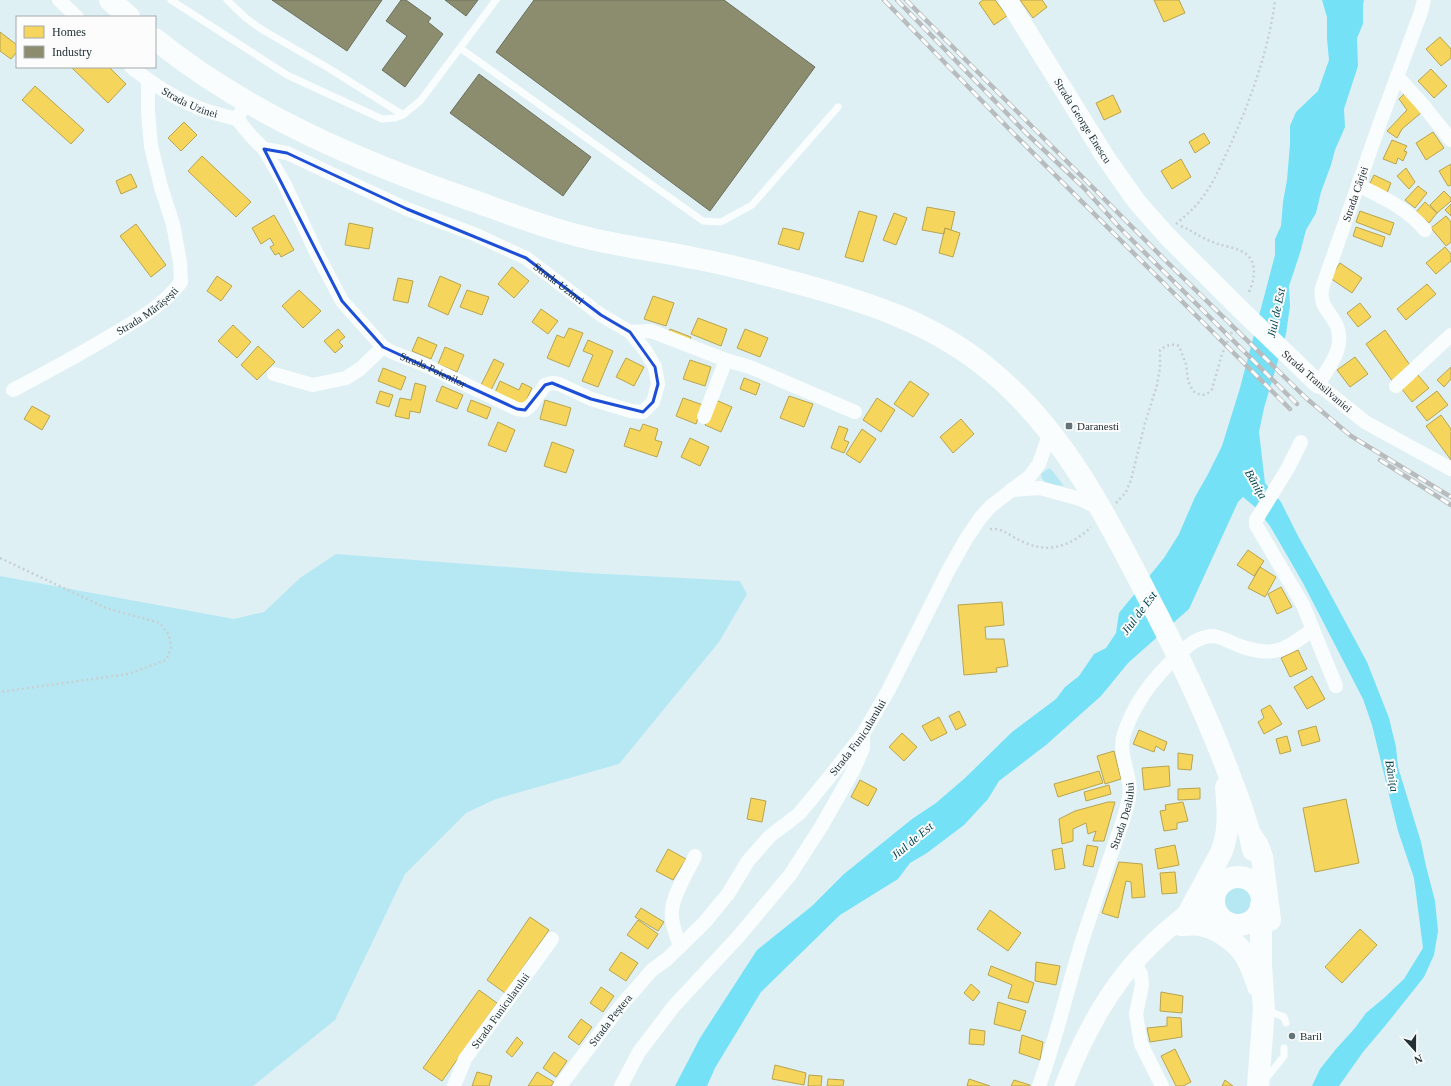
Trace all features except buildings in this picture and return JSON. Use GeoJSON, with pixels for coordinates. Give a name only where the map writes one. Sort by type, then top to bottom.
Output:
{"type":"FeatureCollection","features":[{"type":"Feature","properties":{"kind":"main road"},"geometry":{"type":"LineString","coordinates":[[110,0],[128,16]]}},
{"type":"Feature","properties":{"kind":"main road"},"geometry":{"type":"LineString","coordinates":[[156,40],[242,111],[310,136],[433,187],[542,225],[595,240],[698,258],[861,301],[907,319],[938,334],[990,369],[1017,394],[1050,432],[1071,462],[1133,567],[1190,680],[1222,754],[1234,788],[1253,846],[1260,898],[1264,1003],[1259,1086]]}},
{"type":"Feature","properties":{"kind":"main road"},"geometry":{"type":"LineString","coordinates":[[1222,754],[1228,807],[1227,834],[1222,853],[1179,922],[1201,925],[1214,930],[1227,938],[1242,951],[1252,968],[1264,1003]]}},
{"type":"Feature","properties":{"kind":"main road"},"geometry":{"type":"LineString","coordinates":[[1234,788],[1235,830],[1231,854],[1218,887],[1214,903],[1218,914],[1252,941],[1262,966]]}},
{"type":"Feature","properties":{"kind":"main road"},"geometry":{"type":"LineString","coordinates":[[1249,832],[1258,846],[1262,857],[1269,905],[1272,972],[1264,1003]]}},
{"type":"Feature","properties":{"kind":"main road"},"geometry":{"type":"LineString","coordinates":[[1218,887],[1234,877],[1242,877],[1255,884],[1260,898],[1259,912],[1249,922],[1242,924],[1228,922]]}},
{"type":"Feature","properties":{"kind":"street"},"geometry":{"type":"LineString","coordinates":[[59,0],[76,16]]}},
{"type":"Feature","properties":{"kind":"street","name":"Strada George Enescu"},"geometry":{"type":"LineString","coordinates":[[1008,0],[1106,158],[1152,220],[1171,230]]}},
{"type":"Feature","properties":{"kind":"street","name":"Strada Cârjei"},"geometry":{"type":"LineString","coordinates":[[1318,384],[1335,357],[1340,339],[1335,321],[1322,302],[1322,288],[1358,185],[1422,12],[1424,0]]}},
{"type":"Feature","properties":{"kind":"street","name":"Strada Uzinei"},"geometry":{"type":"LineString","coordinates":[[132,68],[148,80],[191,105],[214,113],[242,111]]}},
{"type":"Feature","properties":{"kind":"street"},"geometry":{"type":"LineString","coordinates":[[1398,76],[1451,140]]}},
{"type":"Feature","properties":{"kind":"street","name":"Strada Mărășești"},"geometry":{"type":"LineString","coordinates":[[13,390],[108,338],[154,310],[174,292],[181,282],[180,262],[173,224],[161,187],[151,146],[148,112],[148,80]]}},
{"type":"Feature","properties":{"kind":"street","name":"Strada Poienilor"},"geometry":{"type":"LineString","coordinates":[[242,111],[251,136],[264,149],[284,183],[316,252],[342,301],[383,347],[431,368],[518,410],[525,410],[531,405],[545,385],[552,383],[558,384],[591,399],[631,411],[643,412],[653,402],[658,384],[655,366],[645,350],[630,332]]}},
{"type":"Feature","properties":{"kind":"street","name":"Strada Uzinei"},"geometry":{"type":"LineString","coordinates":[[264,149],[287,153],[407,209],[474,234],[526,258],[601,315],[630,332]]}},
{"type":"Feature","properties":{"kind":"street"},"geometry":{"type":"LineString","coordinates":[[1358,185],[1390,201],[1411,216],[1425,230]]}},
{"type":"Feature","properties":{"kind":"street","name":"Strada Transilvaniei"},"geometry":{"type":"LineString","coordinates":[[1171,230],[1240,310],[1318,384],[1365,422],[1451,469]]}},
{"type":"Feature","properties":{"kind":"street"},"geometry":{"type":"LineString","coordinates":[[630,332],[651,331],[726,360],[750,367],[855,412]]}},
{"type":"Feature","properties":{"kind":"street"},"geometry":{"type":"LineString","coordinates":[[1396,386],[1451,335]]}},
{"type":"Feature","properties":{"kind":"street"},"geometry":{"type":"LineString","coordinates":[[274,374],[313,385],[346,378],[360,369],[383,347]]}},
{"type":"Feature","properties":{"kind":"street"},"geometry":{"type":"LineString","coordinates":[[704,418],[726,360]]}},
{"type":"Feature","properties":{"kind":"street","name":"Strada Funicularului"},"geometry":{"type":"LineString","coordinates":[[667,959],[709,917],[728,894],[748,862],[770,836],[799,814],[863,734],[888,691],[948,571],[972,530],[991,506],[1030,476],[1039,464],[1050,432]]}},
{"type":"Feature","properties":{"kind":"street"},"geometry":{"type":"LineString","coordinates":[[1301,442],[1288,468],[1259,514],[1256,520],[1256,525],[1303,605],[1336,686]]}},
{"type":"Feature","properties":{"kind":"street"},"geometry":{"type":"LineString","coordinates":[[1011,490],[1040,488],[1080,499],[1099,508]]}},
{"type":"Feature","properties":{"kind":"street","name":"Strada Dealului"},"geometry":{"type":"LineString","coordinates":[[1039,1086],[1078,955],[1129,796],[1129,778],[1122,746],[1123,736],[1139,701],[1164,668],[1196,640],[1207,636],[1214,636],[1256,651],[1273,652],[1290,646],[1314,629]]}},
{"type":"Feature","properties":{"kind":"street"},"geometry":{"type":"LineString","coordinates":[[621,1086],[639,1052],[670,1012],[738,937],[790,875],[853,771],[863,748],[863,734]]}},
{"type":"Feature","properties":{"kind":"street"},"geometry":{"type":"LineString","coordinates":[[680,946],[672,920],[671,911],[676,895],[694,856]]}},
{"type":"Feature","properties":{"kind":"street"},"geometry":{"type":"LineString","coordinates":[[1064,1086],[1088,1032],[1105,1002],[1134,962],[1149,946],[1179,922],[1218,887]]}},
{"type":"Feature","properties":{"kind":"street"},"geometry":{"type":"LineString","coordinates":[[1179,922],[1205,917],[1228,922]]}},
{"type":"Feature","properties":{"kind":"street","name":"Strada Funicularului"},"geometry":{"type":"LineString","coordinates":[[454,1086],[465,1058],[552,939]]}},
{"type":"Feature","properties":{"kind":"street","name":"Strada Peștera"},"geometry":{"type":"LineString","coordinates":[[560,1086],[618,1009],[652,970],[667,959]]}},
{"type":"Feature","properties":{"kind":"street"},"geometry":{"type":"LineString","coordinates":[[1134,962],[1141,974],[1142,986],[1136,1014],[1141,1044],[1159,1085]]}},
{"type":"Feature","properties":{"kind":"lane"},"geometry":{"type":"LineString","coordinates":[[171,0],[287,76],[382,118],[395,118],[404,115],[421,100],[496,0]]}},
{"type":"Feature","properties":{"kind":"lane"},"geometry":{"type":"LineString","coordinates":[[231,1],[246,18],[261,29],[330,69],[404,115]]}},
{"type":"Feature","properties":{"kind":"lane"},"geometry":{"type":"LineString","coordinates":[[460,48],[703,221],[722,222],[752,205],[838,107]]}},
{"type":"Feature","properties":{"kind":"lane"},"geometry":{"type":"LineString","coordinates":[[1264,1003],[1284,1016],[1286,1023]]}},
{"type":"Feature","properties":{"kind":"lane"},"geometry":{"type":"LineString","coordinates":[[1259,1086],[1284,1056],[1284,1048]]}},
{"type":"Feature","properties":{"kind":"path"},"geometry":{"type":"LineString","coordinates":[[1171,230],[1202,199],[1216,177],[1242,120],[1260,67],[1273,16],[1275,0]]}},
{"type":"Feature","properties":{"kind":"path"},"geometry":{"type":"LineString","coordinates":[[972,530],[996,528],[1035,546],[1044,547],[1058,546],[1082,536],[1099,508],[1126,492],[1132,480],[1145,424],[1157,384],[1160,367],[1160,350],[1172,344],[1179,346],[1184,357],[1188,381],[1193,391],[1200,395],[1208,394],[1212,389],[1222,354],[1240,310],[1253,284],[1254,265],[1246,254],[1238,249],[1171,230],[1164,223],[1152,220]]}},
{"type":"Feature","properties":{"kind":"path"},"geometry":{"type":"LineString","coordinates":[[0,558],[106,608],[160,623],[169,635],[171,648],[166,660],[128,674],[0,692]]}},
{"type":"Feature","properties":{"kind":"highlighted area"},"geometry":{"type":"Polygon","coordinates":[[[264,149],[287,153],[407,209],[526,258],[601,315],[630,332],[655,367],[658,384],[653,402],[643,412],[591,399],[552,383],[545,385],[525,410],[517,409],[383,347],[342,301],[264,149]]]}},
{"type":"Feature","properties":{"kind":"shaded area"},"geometry":{"type":"Polygon","coordinates":[[[1050,468],[1064,486],[1049,484],[1044,481],[1041,474],[1050,468]]]}},
{"type":"Feature","properties":{"kind":"shaded area"},"geometry":{"type":"Polygon","coordinates":[[[336,554],[587,573],[740,581],[747,594],[719,642],[619,764],[496,799],[466,813],[405,874],[335,1020],[253,1086],[0,1086],[0,576],[234,619],[264,612],[300,578],[336,554]]]}},
{"type":"Feature","properties":{"kind":"shaded area"},"geometry":{"type":"Polygon","coordinates":[[[1240,877],[1251,882],[1259,890],[1251,920],[1237,923],[1227,921],[1219,915],[1215,896],[1219,887],[1227,880],[1240,877]]]}},
{"type":"Feature","properties":{"kind":"water"},"geometry":{"type":"Polygon","coordinates":[[[1322,0],[1364,0],[1363,24],[1357,38],[1358,66],[1344,109],[1345,127],[1335,150],[1321,192],[1316,213],[1306,230],[1289,286],[1290,306],[1286,334],[1264,408],[1259,432],[1265,483],[1281,502],[1367,662],[1389,718],[1396,747],[1398,767],[1421,842],[1435,901],[1438,931],[1434,955],[1424,977],[1363,1052],[1339,1086],[1312,1086],[1320,1069],[1366,1013],[1404,979],[1423,948],[1414,878],[1398,831],[1372,725],[1363,699],[1303,583],[1270,526],[1255,507],[1243,497],[1238,502],[1189,609],[1128,663],[1101,696],[1046,745],[999,781],[988,799],[964,825],[927,853],[910,863],[898,879],[840,915],[761,992],[715,1068],[707,1086],[675,1086],[700,1038],[757,950],[812,906],[844,874],[912,819],[936,803],[965,778],[1012,732],[1056,699],[1065,687],[1079,676],[1094,654],[1106,648],[1116,633],[1119,613],[1164,558],[1179,534],[1195,497],[1222,446],[1240,388],[1275,255],[1275,239],[1281,226],[1287,180],[1290,126],[1296,112],[1318,91],[1329,60],[1327,17],[1322,0]]]}},
{"type":"Feature","properties":{"kind":"railway"},"geometry":{"type":"LineString","coordinates":[[884,0],[1013,133],[1290,409]]}},
{"type":"Feature","properties":{"kind":"railway"},"geometry":{"type":"LineString","coordinates":[[897,0],[1026,133],[1084,188],[1120,228],[1297,404]]}},
{"type":"Feature","properties":{"kind":"railway"},"geometry":{"type":"LineString","coordinates":[[906,0],[1167,262],[1306,398],[1351,436],[1451,497]]}},
{"type":"Feature","properties":{"kind":"railway"},"geometry":{"type":"LineString","coordinates":[[1380,460],[1451,505]]}},
{"type":"Feature","properties":{"kind":"place","name":"Daranesti"},"geometry":{"type":"Point","coordinates":[1069,426]}},
{"type":"Feature","properties":{"kind":"place","name":"Baril"},"geometry":{"type":"Point","coordinates":[1292,1036]}},
{"type":"Feature","properties":{"kind":"water label","name":"Jiul de Est"},"geometry":{"type":"Point","coordinates":[1276,313]}},
{"type":"Feature","properties":{"kind":"water label","name":"Bănița"},"geometry":{"type":"Point","coordinates":[1256,484]}},
{"type":"Feature","properties":{"kind":"water label","name":"Jiul de Est"},"geometry":{"type":"Point","coordinates":[1139,613]}},
{"type":"Feature","properties":{"kind":"water label","name":"Bănița"},"geometry":{"type":"Point","coordinates":[1392,776]}},
{"type":"Feature","properties":{"kind":"water label","name":"Jiul de Est"},"geometry":{"type":"Point","coordinates":[912,841]}}]}
